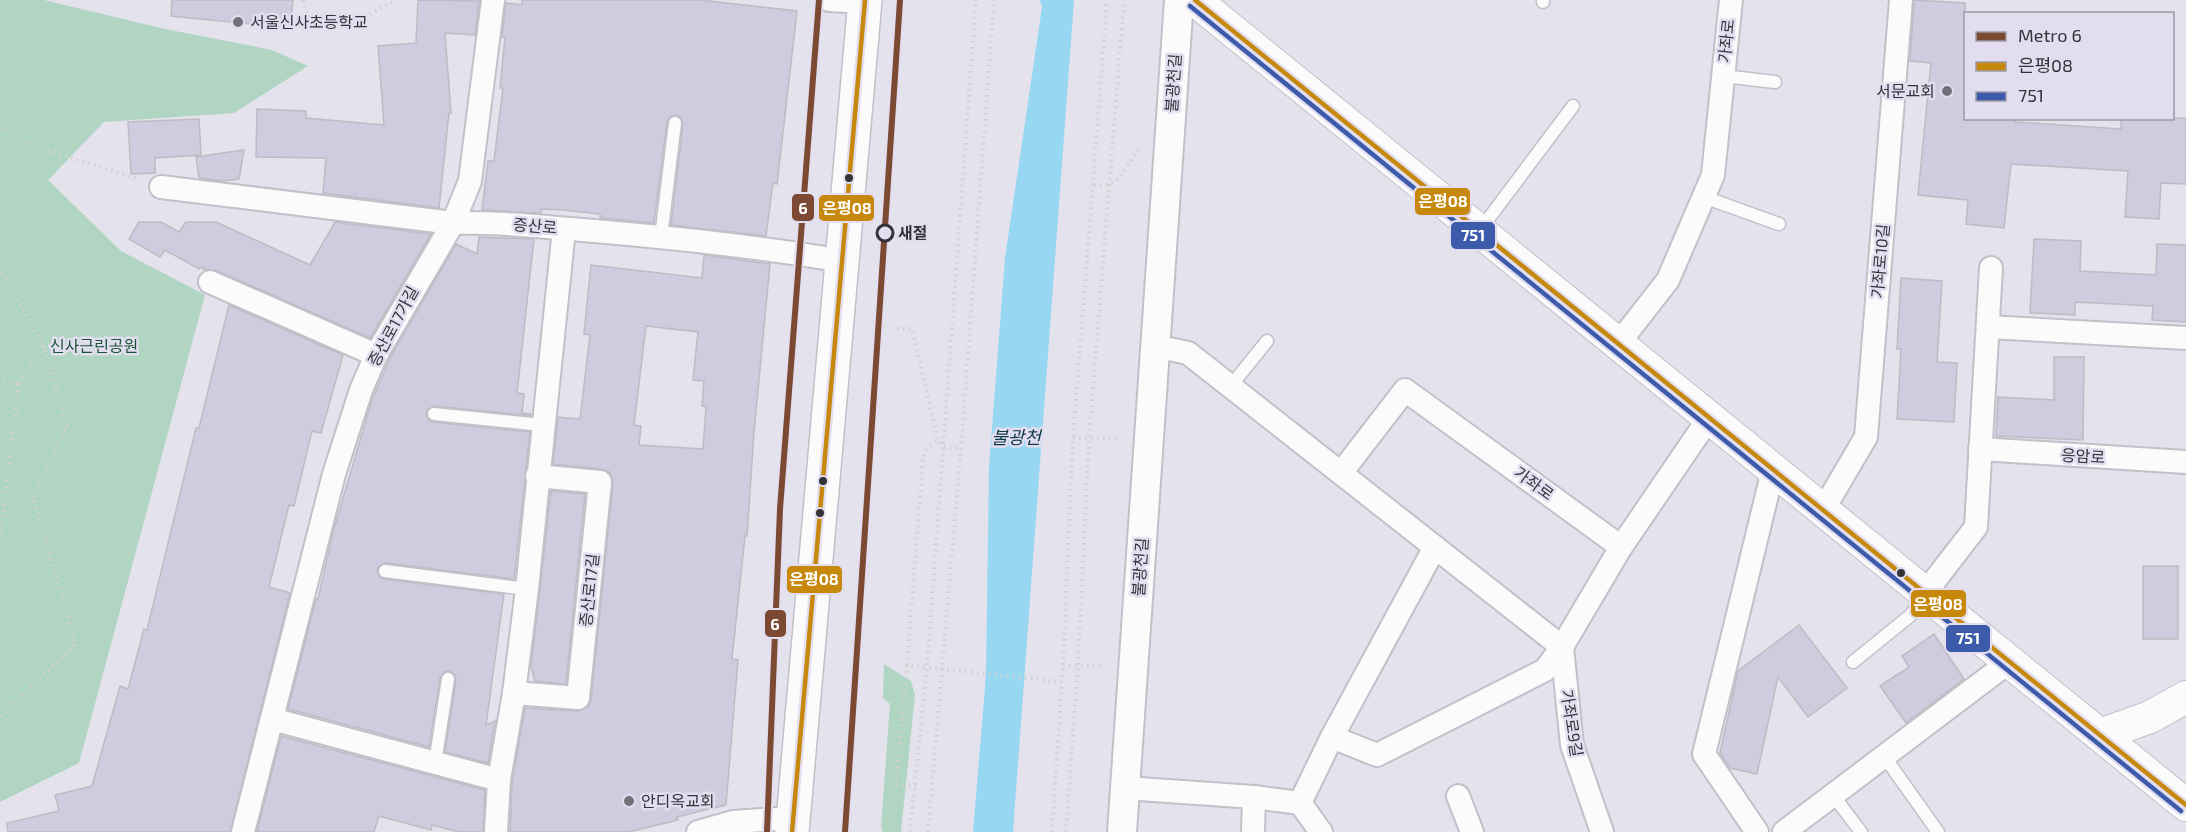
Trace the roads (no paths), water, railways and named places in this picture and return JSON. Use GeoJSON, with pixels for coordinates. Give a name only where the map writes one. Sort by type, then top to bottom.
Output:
{"type":"FeatureCollection","features":[{"type":"Feature","properties":{"kind":"main road"},"geometry":{"type":"LineString","coordinates":[[1195,0],[2186,805]]}},
{"type":"Feature","properties":{"kind":"main road"},"geometry":{"type":"LineString","coordinates":[[792,825],[865,1]]}},
{"type":"Feature","properties":{"kind":"main road"},"geometry":{"type":"LineString","coordinates":[[2100,735],[2150,717],[2186,697]]}},
{"type":"Feature","properties":{"kind":"street"},"geometry":{"type":"LineString","coordinates":[[161,187],[453,223],[470,182],[493,0]]}},
{"type":"Feature","properties":{"kind":"street"},"geometry":{"type":"LineString","coordinates":[[829,0],[865,1]]}},
{"type":"Feature","properties":{"kind":"street","name":"불광천길"},"geometry":{"type":"LineString","coordinates":[[1122,832],[1179,0]]}},
{"type":"Feature","properties":{"kind":"street","name":"가좌로"},"geometry":{"type":"LineString","coordinates":[[1618,344],[1668,280],[1713,175],[1731,0]]}},
{"type":"Feature","properties":{"kind":"street","name":"가좌로10길"},"geometry":{"type":"LineString","coordinates":[[1823,510],[1866,437],[1901,0]]}},
{"type":"Feature","properties":{"kind":"street","name":"증산로"},"geometry":{"type":"LineString","coordinates":[[453,223],[483,222],[662,237],[843,261]]}},
{"type":"Feature","properties":{"kind":"street","name":"증산로17가길"},"geometry":{"type":"LineString","coordinates":[[243,832],[334,474],[361,390],[376,355],[453,223]]}},
{"type":"Feature","properties":{"kind":"street"},"geometry":{"type":"LineString","coordinates":[[496,832],[499,780],[514,693],[564,229]]}},
{"type":"Feature","properties":{"kind":"street"},"geometry":{"type":"LineString","coordinates":[[1925,593],[1976,527],[1991,268]]}},
{"type":"Feature","properties":{"kind":"street"},"geometry":{"type":"LineString","coordinates":[[210,282],[376,355]]}},
{"type":"Feature","properties":{"kind":"street"},"geometry":{"type":"LineString","coordinates":[[1988,327],[2186,338]]}},
{"type":"Feature","properties":{"kind":"street"},"geometry":{"type":"LineString","coordinates":[[1155,346],[1188,353],[1562,647]]}},
{"type":"Feature","properties":{"kind":"street","name":"가좌로"},"geometry":{"type":"LineString","coordinates":[[1341,473],[1405,390],[1621,547]]}},
{"type":"Feature","properties":{"kind":"street"},"geometry":{"type":"LineString","coordinates":[[1332,737],[1377,755],[1545,670],[1562,647],[1621,547],[1709,418]]}},
{"type":"Feature","properties":{"kind":"street","name":"응암로"},"geometry":{"type":"LineString","coordinates":[[1980,449],[2186,462]]}},
{"type":"Feature","properties":{"kind":"street"},"geometry":{"type":"LineString","coordinates":[[1757,832],[1704,754],[1773,470]]}},
{"type":"Feature","properties":{"kind":"street","name":"증산로17길"},"geometry":{"type":"LineString","coordinates":[[514,693],[578,698],[600,482],[537,476]]}},
{"type":"Feature","properties":{"kind":"street"},"geometry":{"type":"LineString","coordinates":[[1300,803],[1332,737],[1435,547]]}},
{"type":"Feature","properties":{"kind":"street","name":"가좌로9길"},"geometry":{"type":"LineString","coordinates":[[1562,647],[1572,745],[1602,832]]}},
{"type":"Feature","properties":{"kind":"street"},"geometry":{"type":"LineString","coordinates":[[1784,832],[2009,662]]}},
{"type":"Feature","properties":{"kind":"street"},"geometry":{"type":"LineString","coordinates":[[272,719],[499,780]]}},
{"type":"Feature","properties":{"kind":"street"},"geometry":{"type":"LineString","coordinates":[[1125,788],[1254,796],[1300,803],[1322,832]]}},
{"type":"Feature","properties":{"kind":"street"},"geometry":{"type":"LineString","coordinates":[[1253,832],[1254,796]]}},
{"type":"Feature","properties":{"kind":"street"},"geometry":{"type":"LineString","coordinates":[[1458,796],[1472,832]]}},
{"type":"Feature","properties":{"kind":"street"},"geometry":{"type":"LineString","coordinates":[[698,832],[733,822],[792,825]]}},
{"type":"Feature","properties":{"kind":"lane"},"geometry":{"type":"LineString","coordinates":[[1723,76],[1775,82]]}},
{"type":"Feature","properties":{"kind":"lane"},"geometry":{"type":"LineString","coordinates":[[1479,231],[1573,106]]}},
{"type":"Feature","properties":{"kind":"lane"},"geometry":{"type":"LineString","coordinates":[[662,237],[675,123]]}},
{"type":"Feature","properties":{"kind":"lane"},"geometry":{"type":"LineString","coordinates":[[1704,197],[1779,224]]}},
{"type":"Feature","properties":{"kind":"lane"},"geometry":{"type":"LineString","coordinates":[[1230,387],[1267,341]]}},
{"type":"Feature","properties":{"kind":"lane"},"geometry":{"type":"LineString","coordinates":[[434,414],[542,425]]}},
{"type":"Feature","properties":{"kind":"lane"},"geometry":{"type":"LineString","coordinates":[[385,571],[526,589]]}},
{"type":"Feature","properties":{"kind":"lane"},"geometry":{"type":"LineString","coordinates":[[1853,662],[1911,615],[1925,593]]}},
{"type":"Feature","properties":{"kind":"lane"},"geometry":{"type":"LineString","coordinates":[[435,763],[448,679]]}},
{"type":"Feature","properties":{"kind":"lane"},"geometry":{"type":"LineString","coordinates":[[1884,756],[1938,832]]}},
{"type":"Feature","properties":{"kind":"lane"},"geometry":{"type":"LineString","coordinates":[[1833,795],[1860,832]]}},
{"type":"Feature","properties":{"kind":"water","name":"불광천"},"geometry":{"type":"Polygon","coordinates":[[[1040,0],[1074,0],[1013,832],[973,832],[986,675],[989,467],[1005,258],[1042,7],[1040,0]]]}},
{"type":"Feature","properties":{"kind":"metro line","name":"6"},"geometry":{"type":"LineString","coordinates":[[767,832],[780,509],[819,0]]}},
{"type":"Feature","properties":{"kind":"metro line","name":"6"},"geometry":{"type":"LineString","coordinates":[[845,832],[900,0]]}},
{"type":"Feature","properties":{"kind":"place","name":"서울신사초등학교"},"geometry":{"type":"Point","coordinates":[238,22]}},
{"type":"Feature","properties":{"kind":"place","name":"서문교회"},"geometry":{"type":"Point","coordinates":[1947,91]}},
{"type":"Feature","properties":{"kind":"place","name":"새절"},"geometry":{"type":"Point","coordinates":[885,233]}},
{"type":"Feature","properties":{"kind":"place","name":"안디옥교회"},"geometry":{"type":"Point","coordinates":[629,801]}},
{"type":"Feature","properties":{"kind":"park label","name":"신사근린공원"},"geometry":{"type":"Point","coordinates":[94,346]}}]}
